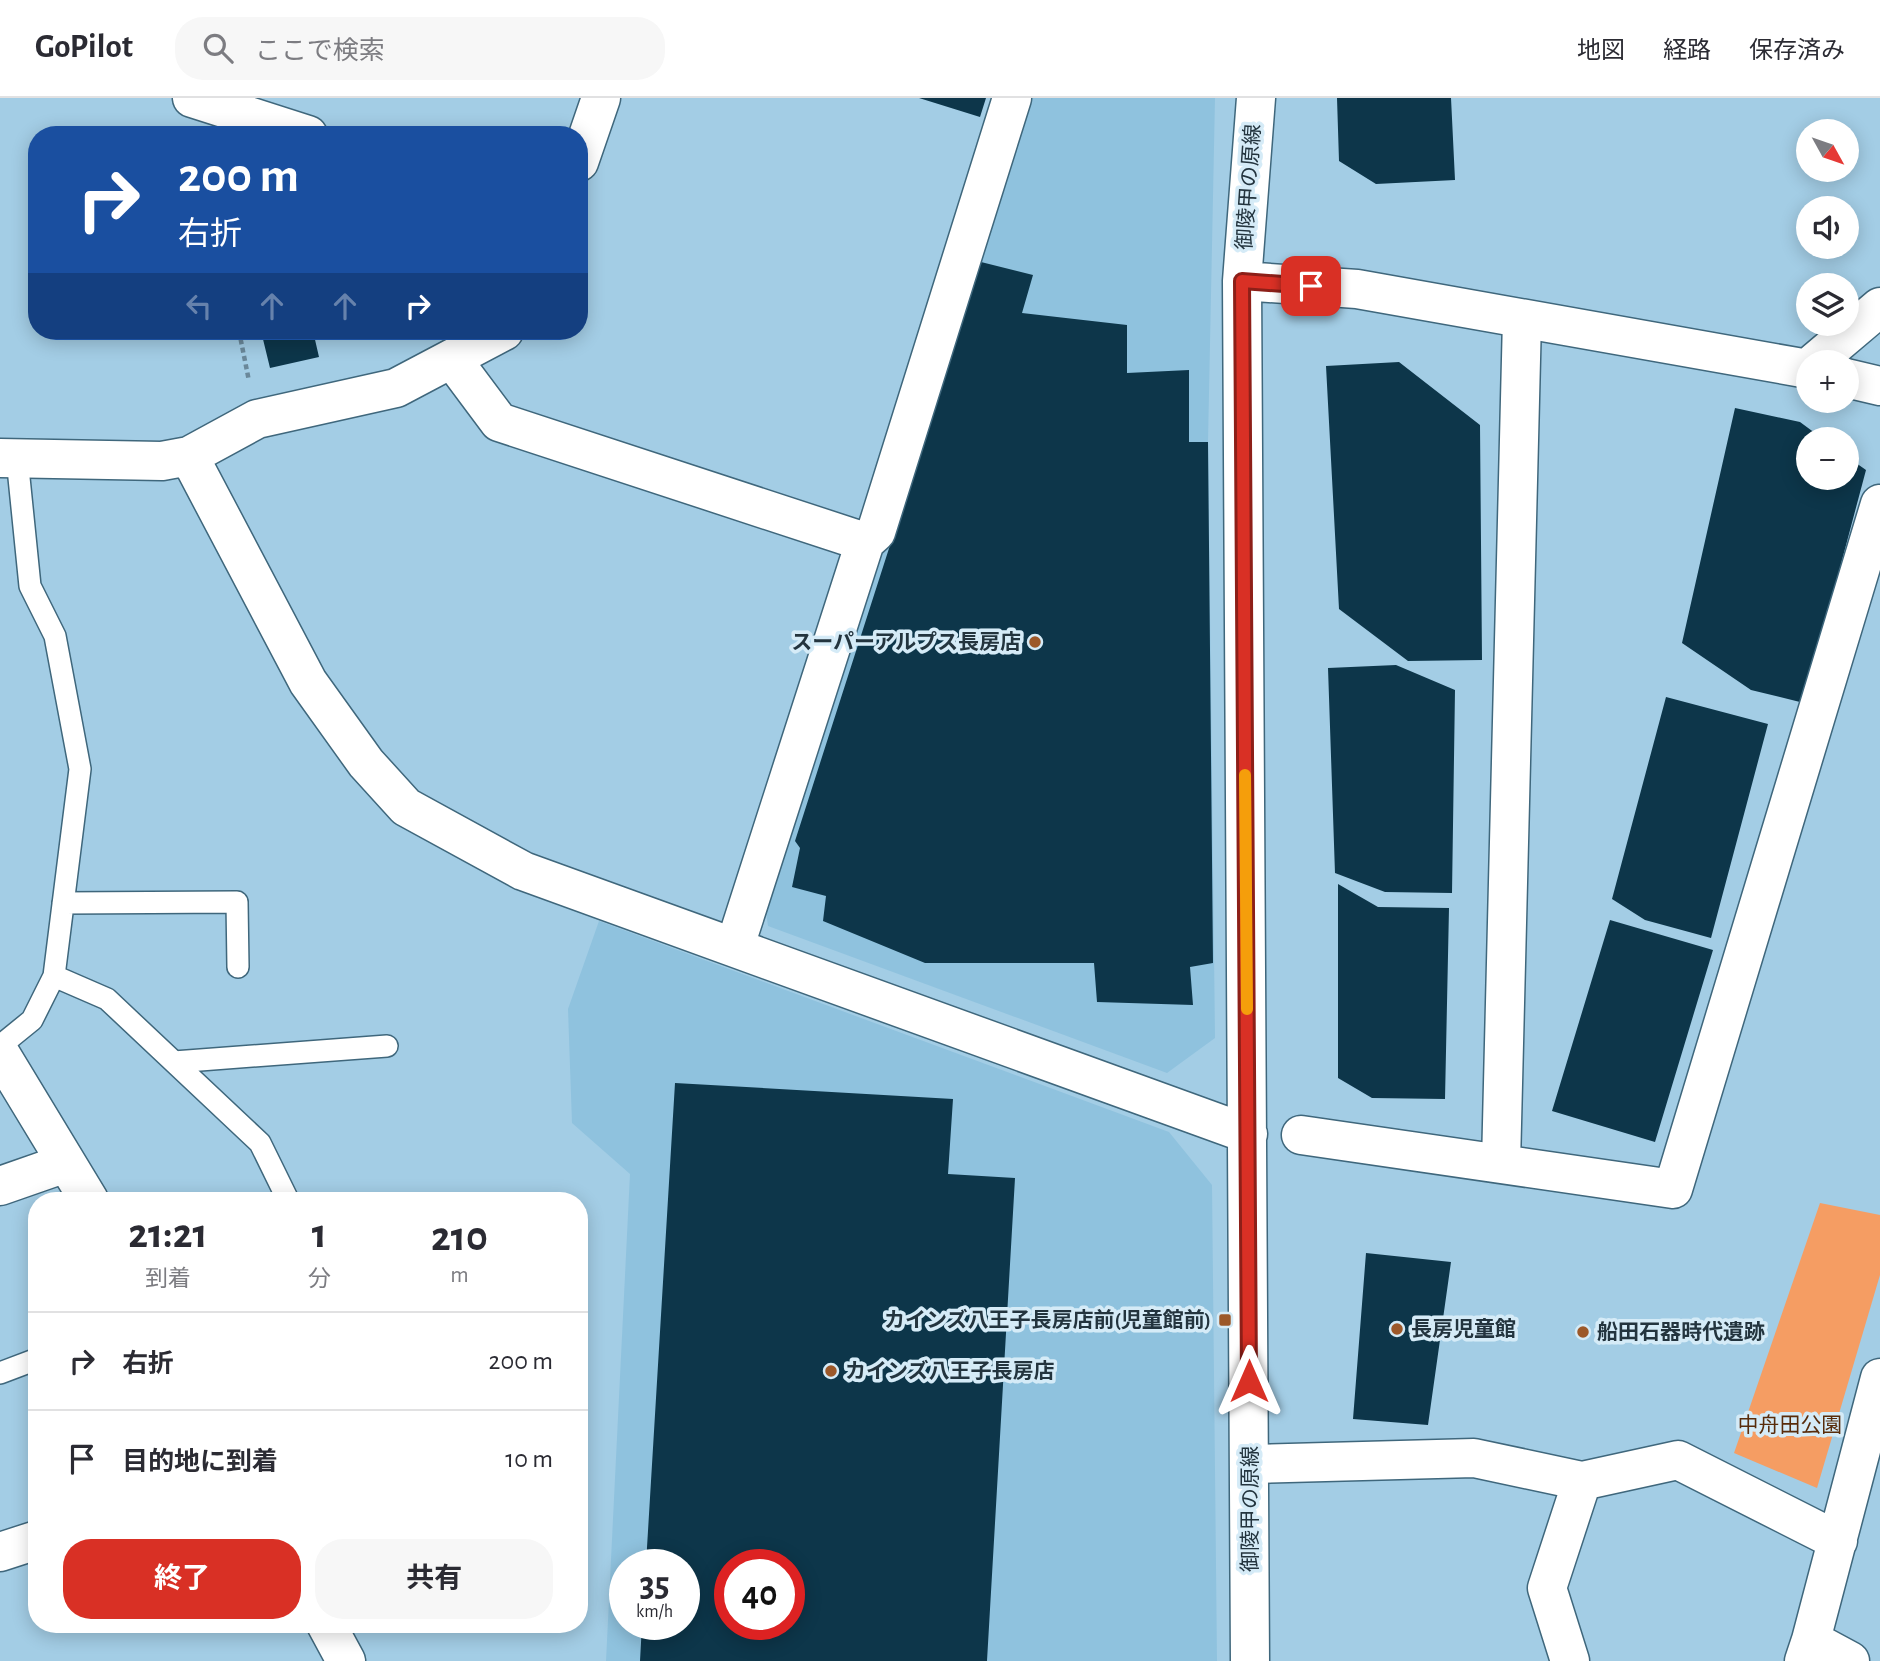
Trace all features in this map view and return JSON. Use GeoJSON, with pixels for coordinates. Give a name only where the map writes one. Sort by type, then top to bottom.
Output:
{"type":"FeatureCollection","features":[{"type":"Feature","properties":{"kind":"street"},"geometry":{"type":"LineString","coordinates":[[192,98],[281,126]]}},
{"type":"Feature","properties":{"kind":"street"},"geometry":{"type":"LineString","coordinates":[[588,136],[601,98]]}},
{"type":"Feature","properties":{"kind":"street"},"geometry":{"type":"LineString","coordinates":[[735,946],[865,542],[876,532],[1012,98]]}},
{"type":"Feature","properties":{"kind":"street","name":"御陵甲の原線"},"geometry":{"type":"LineString","coordinates":[[1250,1661],[1242,281],[1256,98]]}},
{"type":"Feature","properties":{"kind":"street"},"geometry":{"type":"LineString","coordinates":[[1242,281],[1357,289],[1796,367]]}},
{"type":"Feature","properties":{"kind":"street"},"geometry":{"type":"LineString","coordinates":[[1829,350],[1880,307]]}},
{"type":"Feature","properties":{"kind":"street"},"geometry":{"type":"LineString","coordinates":[[1501,1164],[1522,318]]}},
{"type":"Feature","properties":{"kind":"street"},"geometry":{"type":"LineString","coordinates":[[9,458],[162,461],[189,456],[257,419],[396,388],[487,340]]}},
{"type":"Feature","properties":{"kind":"street"},"geometry":{"type":"LineString","coordinates":[[452,359],[499,422],[865,542]]}},
{"type":"Feature","properties":{"kind":"street"},"geometry":{"type":"LineString","coordinates":[[1859,381],[1880,386]]}},
{"type":"Feature","properties":{"kind":"street"},"geometry":{"type":"LineString","coordinates":[[189,456],[308,682],[366,763],[406,807],[523,871],[1248,1135]]}},
{"type":"Feature","properties":{"kind":"street"},"geometry":{"type":"LineString","coordinates":[[1301,1135],[1673,1188],[1880,504]]}},
{"type":"Feature","properties":{"kind":"street"},"geometry":{"type":"LineString","coordinates":[[0,1053],[84,1192]]}},
{"type":"Feature","properties":{"kind":"street"},"geometry":{"type":"LineString","coordinates":[[0,1186],[66,1163]]}},
{"type":"Feature","properties":{"kind":"street"},"geometry":{"type":"LineString","coordinates":[[1850,1661],[1808,1651],[1880,1378]]}},
{"type":"Feature","properties":{"kind":"street"},"geometry":{"type":"LineString","coordinates":[[1250,1464],[1474,1458],[1582,1481],[1678,1460],[1838,1541]]}},
{"type":"Feature","properties":{"kind":"street"},"geometry":{"type":"LineString","coordinates":[[1570,1661],[1547,1588],[1582,1481]]}},
{"type":"Feature","properties":{"kind":"street"},"geometry":{"type":"LineString","coordinates":[[0,1552],[28,1543]]}},
{"type":"Feature","properties":{"kind":"street"},"geometry":{"type":"LineString","coordinates":[[332,1633],[346,1661]]}},
{"type":"Feature","properties":{"kind":"lane"},"geometry":{"type":"LineString","coordinates":[[0,1046],[32,1020],[54,976],[80,769],[55,636],[30,586],[9,458]]}},
{"type":"Feature","properties":{"kind":"lane"},"geometry":{"type":"LineString","coordinates":[[63,903],[237,902],[238,967]]}},
{"type":"Feature","properties":{"kind":"lane"},"geometry":{"type":"LineString","coordinates":[[54,976],[107,999],[260,1143],[284,1192]]}},
{"type":"Feature","properties":{"kind":"lane"},"geometry":{"type":"LineString","coordinates":[[174,1062],[387,1046]]}},
{"type":"Feature","properties":{"kind":"lane"},"geometry":{"type":"LineString","coordinates":[[0,1373],[28,1362]]}},
{"type":"Feature","properties":{"kind":"path"},"geometry":{"type":"LineString","coordinates":[[241,340],[257,419]]}},
{"type":"Feature","properties":{"kind":"shaded area","name":"スーパーアルプス長房店"},"geometry":{"type":"Polygon","coordinates":[[[1025,98],[1215,98],[1208,442],[1215,1038],[1167,1073],[768,926],[763,890],[1025,98]]]}},
{"type":"Feature","properties":{"kind":"shaded area"},"geometry":{"type":"Polygon","coordinates":[[[599,921],[1169,1132],[1212,1185],[1217,1661],[606,1661],[609,1600],[609,1640],[700,1640],[700,1549],[612,1549],[630,1174],[572,1123],[568,1009],[599,921]]]}},
{"type":"Feature","properties":{"kind":"green space","name":"中舟田公園"},"geometry":{"type":"Polygon","coordinates":[[[1820,1203],[1880,1215],[1880,1275],[1817,1488],[1734,1453],[1820,1203]]]}},
{"type":"Feature","properties":{"kind":"building"},"geometry":{"type":"Polygon","coordinates":[[[919,98],[986,98],[980,117],[919,98]]]}},
{"type":"Feature","properties":{"kind":"building"},"geometry":{"type":"Polygon","coordinates":[[[1337,98],[1451,98],[1455,180],[1376,184],[1339,161],[1337,98]]]}},
{"type":"Feature","properties":{"kind":"building","name":"スーパーアルプス長房店"},"geometry":{"type":"Polygon","coordinates":[[[981,262],[1033,275],[1022,313],[1127,325],[1127,373],[1189,370],[1189,442],[1208,442],[1213,963],[1190,967],[1193,1005],[1097,1002],[1094,963],[925,963],[823,921],[826,896],[792,887],[800,848],[795,841],[981,262]]]}},
{"type":"Feature","properties":{"kind":"building"},"geometry":{"type":"Polygon","coordinates":[[[263,340],[315,340],[319,357],[270,368],[263,340]]]}},
{"type":"Feature","properties":{"kind":"building"},"geometry":{"type":"Polygon","coordinates":[[[1399,362],[1480,425],[1482,660],[1408,661],[1339,609],[1326,366],[1399,362]]]}},
{"type":"Feature","properties":{"kind":"building"},"geometry":{"type":"Polygon","coordinates":[[[1735,408],[1800,422],[1807,427],[1796,427],[1796,490],[1859,490],[1859,465],[1866,470],[1804,703],[1751,690],[1682,643],[1735,408]]]}},
{"type":"Feature","properties":{"kind":"building"},"geometry":{"type":"Polygon","coordinates":[[[1396,665],[1455,690],[1452,893],[1385,892],[1335,873],[1328,668],[1396,665]]]}},
{"type":"Feature","properties":{"kind":"building"},"geometry":{"type":"Polygon","coordinates":[[[1666,697],[1768,724],[1711,938],[1645,920],[1612,899],[1666,697]]]}},
{"type":"Feature","properties":{"kind":"building"},"geometry":{"type":"Polygon","coordinates":[[[1338,884],[1378,907],[1449,908],[1445,1099],[1372,1098],[1338,1078],[1338,884]]]}},
{"type":"Feature","properties":{"kind":"building"},"geometry":{"type":"Polygon","coordinates":[[[1610,920],[1713,950],[1655,1142],[1552,1111],[1610,920]]]}},
{"type":"Feature","properties":{"kind":"building","name":"カインズ八王子長房店"},"geometry":{"type":"Polygon","coordinates":[[[675,1083],[953,1099],[948,1174],[1015,1178],[987,1661],[640,1661],[641,1640],[700,1640],[700,1549],[647,1549],[675,1083]]]}},
{"type":"Feature","properties":{"kind":"building"},"geometry":{"type":"Polygon","coordinates":[[[1366,1253],[1451,1262],[1428,1425],[1353,1419],[1366,1253]]]}},
{"type":"Feature","properties":{"kind":"slow traffic"},"geometry":{"type":"LineString","coordinates":[[1245,775],[1247,1009]]}},
{"type":"Feature","properties":{"kind":"place","name":"スーパーアルプス長房店"},"geometry":{"type":"Point","coordinates":[1035,642]}},
{"type":"Feature","properties":{"kind":"place","name":"カインズ八王子長房店前(児童館前)"},"geometry":{"type":"Point","coordinates":[1225,1320]}},
{"type":"Feature","properties":{"kind":"place","name":"長房児童館"},"geometry":{"type":"Point","coordinates":[1397,1329]}},
{"type":"Feature","properties":{"kind":"place","name":"船田石器時代遺跡"},"geometry":{"type":"Point","coordinates":[1583,1332]}},
{"type":"Feature","properties":{"kind":"place","name":"カインズ八王子長房店"},"geometry":{"type":"Point","coordinates":[831,1371]}},
{"type":"Feature","properties":{"kind":"route"},"geometry":{"type":"LineString","coordinates":[[1249,1381],[1242,281],[1311,286]]}}]}
